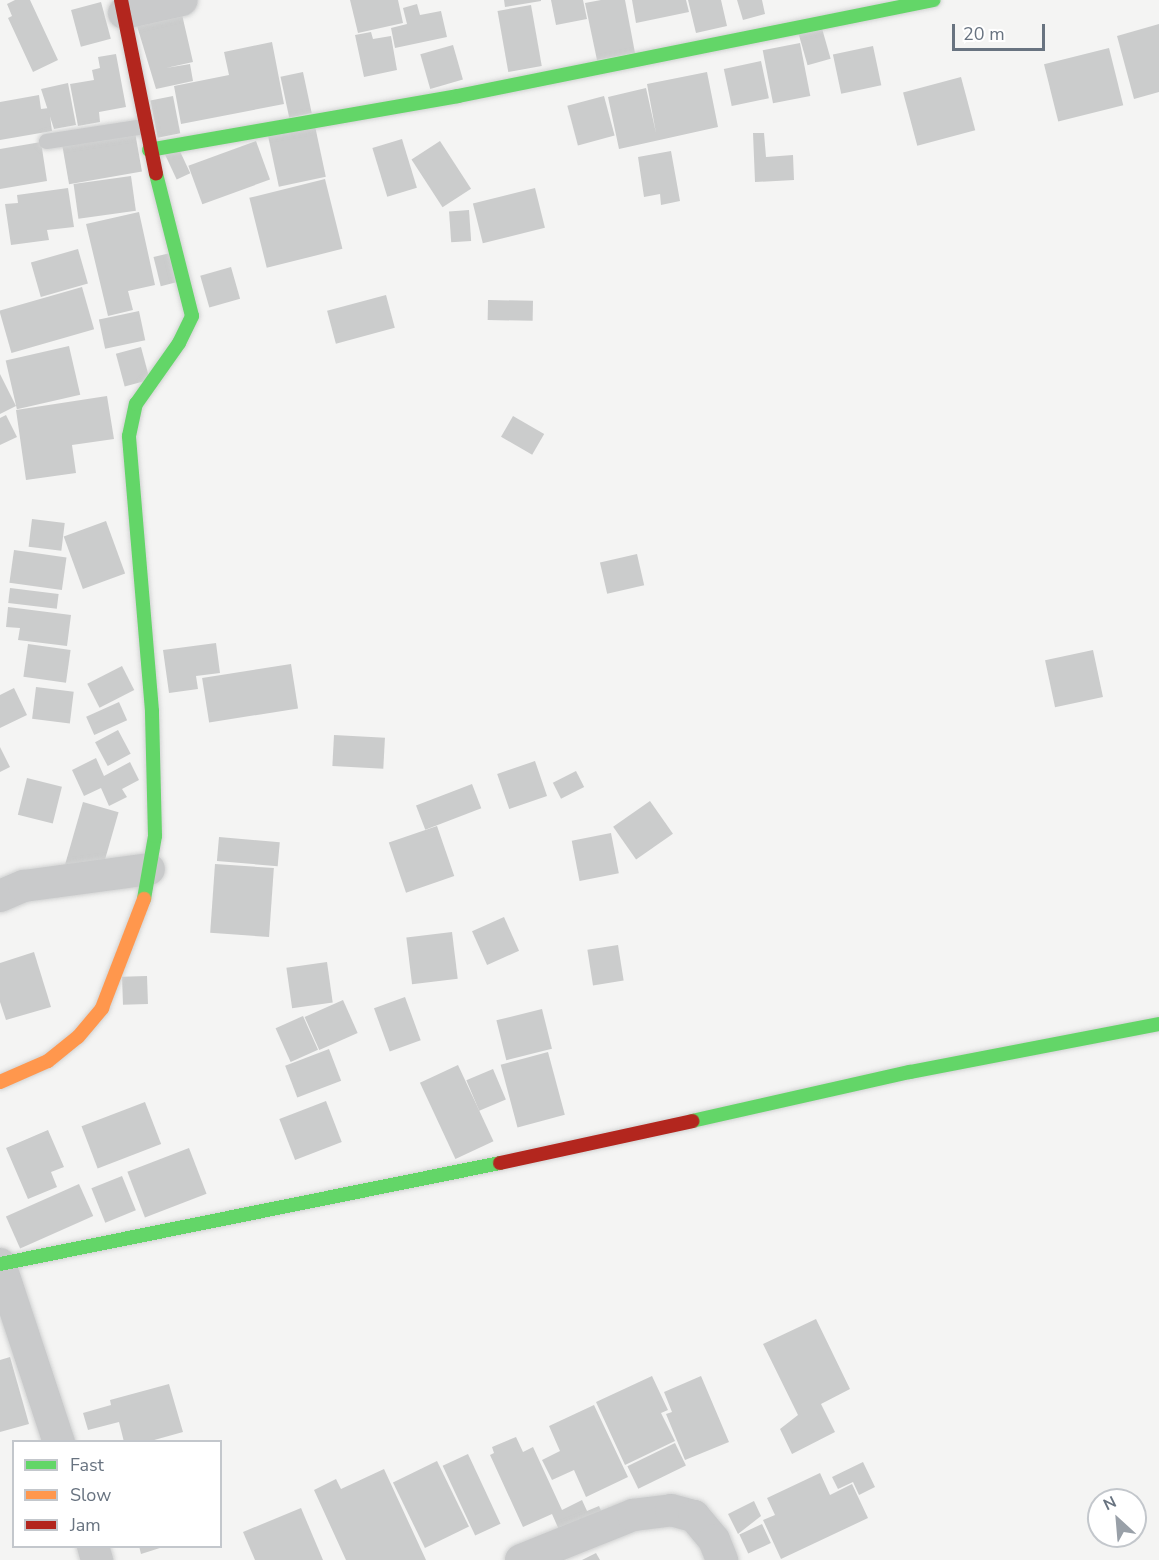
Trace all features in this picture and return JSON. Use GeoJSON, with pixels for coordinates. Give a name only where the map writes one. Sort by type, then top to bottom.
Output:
{"type":"FeatureCollection","features":[{"type":"Feature","properties":{"kind":"street"},"geometry":{"type":"LineString","coordinates":[[0,1082],[48,1061],[78,1037],[102,1008],[141,913],[155,836],[152,711],[129,436],[136,404],[179,343],[192,316],[191,300],[149,150],[123,7],[182,0]]}},
{"type":"Feature","properties":{"kind":"street"},"geometry":{"type":"LineString","coordinates":[[149,150],[458,96],[933,0]]}},
{"type":"Feature","properties":{"kind":"street"},"geometry":{"type":"LineString","coordinates":[[0,896],[24,886],[149,869]]}},
{"type":"Feature","properties":{"kind":"street"},"geometry":{"type":"LineString","coordinates":[[57,1440],[0,1264],[461,1172],[910,1072],[1159,1024]]}},
{"type":"Feature","properties":{"kind":"street"},"geometry":{"type":"LineString","coordinates":[[521,1560],[633,1515],[670,1510],[694,1516],[714,1540],[722,1560]]}},
{"type":"Feature","properties":{"kind":"lane"},"geometry":{"type":"LineString","coordinates":[[46,141],[144,126]]}},
{"type":"Feature","properties":{"kind":"building"},"geometry":{"type":"Polygon","coordinates":[[[15,0],[30,0],[58,60],[33,72],[8,18],[12,16],[7,4],[15,0]]]}},
{"type":"Feature","properties":{"kind":"building"},"geometry":{"type":"Polygon","coordinates":[[[350,0],[398,0],[403,23],[358,33],[350,0]]]}},
{"type":"Feature","properties":{"kind":"building"},"geometry":{"type":"Polygon","coordinates":[[[504,0],[541,0],[541,1],[505,7],[504,0]]]}},
{"type":"Feature","properties":{"kind":"building"},"geometry":{"type":"Polygon","coordinates":[[[551,0],[583,0],[587,19],[556,25],[551,0]]]}},
{"type":"Feature","properties":{"kind":"building"},"geometry":{"type":"Polygon","coordinates":[[[625,0],[635,53],[597,60],[585,3],[625,0]]]}},
{"type":"Feature","properties":{"kind":"building"},"geometry":{"type":"Polygon","coordinates":[[[632,0],[686,0],[689,12],[636,23],[632,0]]]}},
{"type":"Feature","properties":{"kind":"building"},"geometry":{"type":"Polygon","coordinates":[[[688,0],[721,0],[727,26],[696,33],[688,0]]]}},
{"type":"Feature","properties":{"kind":"building"},"geometry":{"type":"Polygon","coordinates":[[[737,0],[762,0],[765,14],[743,20],[737,0]]]}},
{"type":"Feature","properties":{"kind":"building"},"geometry":{"type":"Polygon","coordinates":[[[101,2],[111,39],[81,47],[71,10],[101,2]]]}},
{"type":"Feature","properties":{"kind":"building"},"geometry":{"type":"Polygon","coordinates":[[[417,4],[420,15],[441,11],[447,37],[395,48],[391,28],[407,24],[403,8],[417,4]]]}},
{"type":"Feature","properties":{"kind":"building"},"geometry":{"type":"Polygon","coordinates":[[[531,5],[542,66],[508,72],[498,11],[531,5]]]}},
{"type":"Feature","properties":{"kind":"building"},"geometry":{"type":"Polygon","coordinates":[[[180,6],[193,62],[166,68],[190,64],[193,81],[156,89],[134,16],[180,6]]]}},
{"type":"Feature","properties":{"kind":"building"},"geometry":{"type":"Polygon","coordinates":[[[1159,24],[1159,92],[1134,99],[1117,36],[1159,24]]]}},
{"type":"Feature","properties":{"kind":"building"},"geometry":{"type":"Polygon","coordinates":[[[821,25],[831,59],[808,65],[798,32],[821,25]]]}},
{"type":"Feature","properties":{"kind":"building"},"geometry":{"type":"Polygon","coordinates":[[[371,32],[373,39],[391,36],[397,70],[364,77],[355,35],[371,32]]]}},
{"type":"Feature","properties":{"kind":"building"},"geometry":{"type":"Polygon","coordinates":[[[272,42],[284,104],[181,124],[174,86],[229,75],[224,52],[272,42]]]}},
{"type":"Feature","properties":{"kind":"building"},"geometry":{"type":"Polygon","coordinates":[[[800,43],[810,96],[773,103],[763,50],[800,43]]]}},
{"type":"Feature","properties":{"kind":"building"},"geometry":{"type":"Polygon","coordinates":[[[453,45],[463,80],[430,89],[420,54],[453,45]]]}},
{"type":"Feature","properties":{"kind":"building"},"geometry":{"type":"Polygon","coordinates":[[[873,46],[881,85],[841,94],[833,55],[873,46]]]}},
{"type":"Feature","properties":{"kind":"building"},"geometry":{"type":"Polygon","coordinates":[[[1109,48],[1123,105],[1058,121],[1044,64],[1109,48]]]}},
{"type":"Feature","properties":{"kind":"building"},"geometry":{"type":"Polygon","coordinates":[[[116,54],[126,107],[99,112],[100,122],[78,126],[70,84],[94,80],[92,70],[100,68],[98,57],[116,54]]]}},
{"type":"Feature","properties":{"kind":"building"},"geometry":{"type":"Polygon","coordinates":[[[761,61],[769,98],[732,106],[724,69],[761,61]]]}},
{"type":"Feature","properties":{"kind":"building"},"geometry":{"type":"Polygon","coordinates":[[[303,72],[312,113],[289,118],[281,77],[303,72]]]}},
{"type":"Feature","properties":{"kind":"building"},"geometry":{"type":"Polygon","coordinates":[[[707,72],[718,127],[619,149],[608,97],[646,88],[656,133],[647,84],[707,72]]]}},
{"type":"Feature","properties":{"kind":"building"},"geometry":{"type":"Polygon","coordinates":[[[961,77],[975,130],[917,146],[903,93],[961,77]]]}},
{"type":"Feature","properties":{"kind":"building"},"geometry":{"type":"Polygon","coordinates":[[[68,83],[76,125],[54,129],[41,89],[68,83]]]}},
{"type":"Feature","properties":{"kind":"building"},"geometry":{"type":"Polygon","coordinates":[[[39,95],[41,109],[49,108],[52,131],[0,140],[0,102],[39,95]]]}},
{"type":"Feature","properties":{"kind":"building"},"geometry":{"type":"Polygon","coordinates":[[[173,96],[180,133],[158,138],[150,100],[173,96]]]}},
{"type":"Feature","properties":{"kind":"building"},"geometry":{"type":"Polygon","coordinates":[[[604,96],[615,136],[578,145],[567,106],[604,96]]]}},
{"type":"Feature","properties":{"kind":"building"},"geometry":{"type":"Polygon","coordinates":[[[315,126],[326,177],[279,187],[268,136],[315,126]]]}},
{"type":"Feature","properties":{"kind":"building"},"geometry":{"type":"Polygon","coordinates":[[[135,132],[142,171],[69,184],[62,145],[135,132]]]}},
{"type":"Feature","properties":{"kind":"building"},"geometry":{"type":"Polygon","coordinates":[[[753,133],[764,133],[766,157],[793,155],[794,180],[755,182],[753,133]]]}},
{"type":"Feature","properties":{"kind":"building"},"geometry":{"type":"Polygon","coordinates":[[[402,139],[417,188],[387,197],[372,148],[402,139]]]}},
{"type":"Feature","properties":{"kind":"building"},"geometry":{"type":"Polygon","coordinates":[[[256,141],[270,180],[202,204],[188,166],[256,141]]]}},
{"type":"Feature","properties":{"kind":"building"},"geometry":{"type":"Polygon","coordinates":[[[440,141],[471,189],[443,207],[411,160],[440,141]]]}},
{"type":"Feature","properties":{"kind":"building"},"geometry":{"type":"Polygon","coordinates":[[[41,142],[47,181],[0,189],[0,149],[41,142]]]}},
{"type":"Feature","properties":{"kind":"building"},"geometry":{"type":"Polygon","coordinates":[[[178,147],[190,173],[177,180],[164,153],[178,147]]]}},
{"type":"Feature","properties":{"kind":"building"},"geometry":{"type":"Polygon","coordinates":[[[671,151],[680,201],[661,205],[660,194],[644,197],[638,157],[671,151]]]}},
{"type":"Feature","properties":{"kind":"building"},"geometry":{"type":"Polygon","coordinates":[[[131,176],[136,211],[78,219],[74,184],[131,176]]]}},
{"type":"Feature","properties":{"kind":"building"},"geometry":{"type":"Polygon","coordinates":[[[325,179],[342,249],[267,268],[249,198],[325,179]]]}},
{"type":"Feature","properties":{"kind":"building"},"geometry":{"type":"Polygon","coordinates":[[[68,188],[74,227],[47,230],[49,240],[11,245],[5,204],[18,203],[17,195],[68,188]]]}},
{"type":"Feature","properties":{"kind":"building"},"geometry":{"type":"Polygon","coordinates":[[[535,188],[545,228],[483,243],[473,203],[535,188]]]}},
{"type":"Feature","properties":{"kind":"building"},"geometry":{"type":"Polygon","coordinates":[[[469,210],[471,241],[451,242],[449,211],[469,210]]]}},
{"type":"Feature","properties":{"kind":"building"},"geometry":{"type":"Polygon","coordinates":[[[139,212],[155,285],[128,291],[133,310],[108,316],[86,224],[139,212]]]}},
{"type":"Feature","properties":{"kind":"building"},"geometry":{"type":"Polygon","coordinates":[[[78,249],[88,284],[41,297],[31,263],[78,249]]]}},
{"type":"Feature","properties":{"kind":"building"},"geometry":{"type":"Polygon","coordinates":[[[170,253],[177,282],[161,286],[154,257],[170,253]]]}},
{"type":"Feature","properties":{"kind":"building"},"geometry":{"type":"Polygon","coordinates":[[[231,267],[240,299],[209,308],[200,276],[231,267]]]}},
{"type":"Feature","properties":{"kind":"building"},"geometry":{"type":"Polygon","coordinates":[[[82,287],[94,329],[11,353],[0,311],[82,287]]]}},
{"type":"Feature","properties":{"kind":"building"},"geometry":{"type":"Polygon","coordinates":[[[386,295],[395,328],[336,344],[327,311],[386,295]]]}},
{"type":"Feature","properties":{"kind":"building"},"geometry":{"type":"Polygon","coordinates":[[[488,300],[533,301],[533,321],[488,320],[488,300]]]}},
{"type":"Feature","properties":{"kind":"building"},"geometry":{"type":"Polygon","coordinates":[[[139,311],[145,340],[105,349],[99,320],[139,311]]]}},
{"type":"Feature","properties":{"kind":"building"},"geometry":{"type":"Polygon","coordinates":[[[69,346],[80,395],[17,409],[6,361],[69,346]]]}},
{"type":"Feature","properties":{"kind":"building"},"geometry":{"type":"Polygon","coordinates":[[[141,347],[150,380],[125,387],[116,354],[141,347]]]}},
{"type":"Feature","properties":{"kind":"building"},"geometry":{"type":"Polygon","coordinates":[[[0,374],[16,406],[0,414],[0,374]]]}},
{"type":"Feature","properties":{"kind":"building"},"geometry":{"type":"Polygon","coordinates":[[[107,396],[114,439],[72,445],[76,473],[26,480],[16,410],[107,396]]]}},
{"type":"Feature","properties":{"kind":"building"},"geometry":{"type":"Polygon","coordinates":[[[6,415],[17,437],[0,445],[0,418],[6,415]]]}},
{"type":"Feature","properties":{"kind":"building"},"geometry":{"type":"Polygon","coordinates":[[[513,416],[544,434],[532,455],[501,437],[513,416]]]}},
{"type":"Feature","properties":{"kind":"building"},"geometry":{"type":"Polygon","coordinates":[[[32,519],[65,523],[61,551],[29,547],[32,519]]]}},
{"type":"Feature","properties":{"kind":"building"},"geometry":{"type":"Polygon","coordinates":[[[106,521],[125,574],[83,589],[64,536],[106,521]]]}},
{"type":"Feature","properties":{"kind":"building"},"geometry":{"type":"Polygon","coordinates":[[[14,550],[66,557],[62,590],[9,583],[14,550]]]}},
{"type":"Feature","properties":{"kind":"building"},"geometry":{"type":"Polygon","coordinates":[[[637,554],[644,585],[607,594],[600,563],[637,554]]]}},
{"type":"Feature","properties":{"kind":"building"},"geometry":{"type":"Polygon","coordinates":[[[10,588],[59,594],[57,609],[8,603],[10,588]]]}},
{"type":"Feature","properties":{"kind":"building"},"geometry":{"type":"Polygon","coordinates":[[[8,607],[71,615],[67,646],[18,640],[20,628],[6,627],[8,607]]]}},
{"type":"Feature","properties":{"kind":"building"},"geometry":{"type":"Polygon","coordinates":[[[216,643],[220,673],[196,676],[198,689],[169,693],[163,650],[216,643]]]}},
{"type":"Feature","properties":{"kind":"building"},"geometry":{"type":"Polygon","coordinates":[[[28,644],[71,650],[66,683],[23,677],[28,644]]]}},
{"type":"Feature","properties":{"kind":"building"},"geometry":{"type":"Polygon","coordinates":[[[1093,650],[1103,697],[1055,707],[1045,660],[1093,650]]]}},
{"type":"Feature","properties":{"kind":"building"},"geometry":{"type":"Polygon","coordinates":[[[291,664],[298,708],[209,723],[202,678],[291,664]]]}},
{"type":"Feature","properties":{"kind":"building"},"geometry":{"type":"Polygon","coordinates":[[[122,666],[134,690],[100,708],[87,684],[122,666]]]}},
{"type":"Feature","properties":{"kind":"building"},"geometry":{"type":"Polygon","coordinates":[[[36,687],[74,692],[70,723],[32,719],[36,687]]]}},
{"type":"Feature","properties":{"kind":"building"},"geometry":{"type":"Polygon","coordinates":[[[14,688],[27,715],[0,728],[0,695],[14,688]]]}},
{"type":"Feature","properties":{"kind":"building"},"geometry":{"type":"Polygon","coordinates":[[[119,702],[127,720],[94,735],[86,717],[119,702]]]}},
{"type":"Feature","properties":{"kind":"building"},"geometry":{"type":"Polygon","coordinates":[[[118,730],[131,754],[108,766],[95,742],[118,730]]]}},
{"type":"Feature","properties":{"kind":"building"},"geometry":{"type":"Polygon","coordinates":[[[334,735],[385,738],[383,769],[332,766],[334,735]]]}},
{"type":"Feature","properties":{"kind":"building"},"geometry":{"type":"Polygon","coordinates":[[[0,747],[10,767],[0,772],[0,747]]]}},
{"type":"Feature","properties":{"kind":"building"},"geometry":{"type":"Polygon","coordinates":[[[96,758],[104,776],[130,762],[139,780],[122,789],[127,797],[109,806],[101,788],[84,796],[72,770],[96,758]]]}},
{"type":"Feature","properties":{"kind":"building"},"geometry":{"type":"Polygon","coordinates":[[[535,761],[547,796],[509,809],[497,774],[535,761]]]}},
{"type":"Feature","properties":{"kind":"building"},"geometry":{"type":"Polygon","coordinates":[[[576,771],[584,787],[561,799],[553,783],[576,771]]]}},
{"type":"Feature","properties":{"kind":"building"},"geometry":{"type":"Polygon","coordinates":[[[27,778],[62,787],[53,824],[18,815],[27,778]]]}},
{"type":"Feature","properties":{"kind":"building"},"geometry":{"type":"Polygon","coordinates":[[[472,784],[481,808],[425,830],[416,806],[472,784]]]}},
{"type":"Feature","properties":{"kind":"building"},"geometry":{"type":"Polygon","coordinates":[[[650,801],[673,834],[636,860],[613,827],[650,801]]]}},
{"type":"Feature","properties":{"kind":"building"},"geometry":{"type":"Polygon","coordinates":[[[83,802],[119,812],[99,879],[64,869],[83,802]]]}},
{"type":"Feature","properties":{"kind":"building"},"geometry":{"type":"Polygon","coordinates":[[[437,826],[454,876],[406,893],[389,843],[437,826]]]}},
{"type":"Feature","properties":{"kind":"building"},"geometry":{"type":"Polygon","coordinates":[[[611,833],[619,873],[580,881],[572,841],[611,833]]]}},
{"type":"Feature","properties":{"kind":"building"},"geometry":{"type":"Polygon","coordinates":[[[219,837],[280,842],[278,866],[217,861],[219,837]]]}},
{"type":"Feature","properties":{"kind":"building"},"geometry":{"type":"Polygon","coordinates":[[[215,864],[274,868],[269,937],[210,933],[215,864]]]}},
{"type":"Feature","properties":{"kind":"building"},"geometry":{"type":"Polygon","coordinates":[[[504,917],[519,951],[487,965],[472,931],[504,917]]]}},
{"type":"Feature","properties":{"kind":"building"},"geometry":{"type":"Polygon","coordinates":[[[452,932],[458,979],[412,984],[406,938],[452,932]]]}},
{"type":"Feature","properties":{"kind":"building"},"geometry":{"type":"Polygon","coordinates":[[[618,945],[624,981],[593,985],[587,950],[618,945]]]}},
{"type":"Feature","properties":{"kind":"building"},"geometry":{"type":"Polygon","coordinates":[[[34,952],[51,1007],[6,1020],[0,1002],[0,963],[34,952]]]}},
{"type":"Feature","properties":{"kind":"building"},"geometry":{"type":"Polygon","coordinates":[[[327,962],[333,1003],[292,1008],[286,968],[327,962]]]}},
{"type":"Feature","properties":{"kind":"building"},"geometry":{"type":"Polygon","coordinates":[[[147,976],[148,1004],[123,1005],[122,977],[147,976]]]}},
{"type":"Feature","properties":{"kind":"building"},"geometry":{"type":"Polygon","coordinates":[[[405,997],[421,1040],[390,1052],[374,1008],[405,997]]]}},
{"type":"Feature","properties":{"kind":"building"},"geometry":{"type":"Polygon","coordinates":[[[343,1000],[358,1033],[319,1050],[305,1017],[343,1000]]]}},
{"type":"Feature","properties":{"kind":"building"},"geometry":{"type":"Polygon","coordinates":[[[542,1009],[552,1049],[506,1060],[496,1020],[542,1009]]]}},
{"type":"Feature","properties":{"kind":"building"},"geometry":{"type":"Polygon","coordinates":[[[303,1016],[318,1050],[291,1062],[276,1028],[303,1016]]]}},
{"type":"Feature","properties":{"kind":"building"},"geometry":{"type":"Polygon","coordinates":[[[329,1049],[341,1081],[297,1098],[285,1066],[329,1049]]]}},
{"type":"Feature","properties":{"kind":"building"},"geometry":{"type":"Polygon","coordinates":[[[548,1052],[565,1115],[517,1127],[501,1065],[548,1052]]]}},
{"type":"Feature","properties":{"kind":"building"},"geometry":{"type":"Polygon","coordinates":[[[458,1065],[493,1141],[455,1159],[420,1083],[458,1065]]]}},
{"type":"Feature","properties":{"kind":"building"},"geometry":{"type":"Polygon","coordinates":[[[493,1069],[506,1099],[479,1111],[466,1080],[493,1069]]]}},
{"type":"Feature","properties":{"kind":"building"},"geometry":{"type":"Polygon","coordinates":[[[326,1101],[342,1142],[295,1160],[279,1119],[326,1101]]]}},
{"type":"Feature","properties":{"kind":"building"},"geometry":{"type":"Polygon","coordinates":[[[145,1102],[161,1144],[98,1168],[82,1126],[145,1102]]]}},
{"type":"Feature","properties":{"kind":"building"},"geometry":{"type":"Polygon","coordinates":[[[48,1130],[64,1167],[51,1172],[57,1187],[28,1199],[6,1148],[48,1130]]]}},
{"type":"Feature","properties":{"kind":"building"},"geometry":{"type":"Polygon","coordinates":[[[189,1148],[207,1194],[145,1217],[127,1172],[189,1148]]]}},
{"type":"Feature","properties":{"kind":"building"},"geometry":{"type":"Polygon","coordinates":[[[122,1176],[136,1210],[105,1223],[91,1188],[122,1176]]]}},
{"type":"Feature","properties":{"kind":"building"},"geometry":{"type":"Polygon","coordinates":[[[79,1184],[93,1216],[20,1249],[6,1217],[79,1184]]]}},
{"type":"Feature","properties":{"kind":"building"},"geometry":{"type":"Polygon","coordinates":[[[816,1319],[850,1389],[821,1404],[835,1432],[792,1454],[780,1429],[798,1415],[763,1344],[816,1319]]]}},
{"type":"Feature","properties":{"kind":"building"},"geometry":{"type":"Polygon","coordinates":[[[10,1357],[29,1424],[0,1432],[0,1360],[10,1357]]]}},
{"type":"Feature","properties":{"kind":"building"},"geometry":{"type":"Polygon","coordinates":[[[652,1376],[668,1410],[661,1413],[675,1441],[625,1465],[596,1402],[652,1376]]]}},
{"type":"Feature","properties":{"kind":"building"},"geometry":{"type":"Polygon","coordinates":[[[701,1376],[729,1442],[685,1460],[666,1414],[672,1412],[664,1392],[701,1376]]]}},
{"type":"Feature","properties":{"kind":"building"},"geometry":{"type":"Polygon","coordinates":[[[169,1384],[183,1432],[154,1440],[124,1440],[119,1422],[88,1430],[83,1413],[111,1405],[110,1400],[169,1384]]]}},
{"type":"Feature","properties":{"kind":"building"},"geometry":{"type":"Polygon","coordinates":[[[594,1405],[628,1477],[586,1497],[574,1470],[552,1480],[542,1460],[560,1451],[549,1426],[594,1405]]]}},
{"type":"Feature","properties":{"kind":"building"},"geometry":{"type":"Polygon","coordinates":[[[516,1437],[523,1452],[533,1447],[562,1510],[582,1500],[587,1511],[599,1506],[606,1521],[564,1541],[552,1514],[523,1527],[490,1455],[494,1453],[492,1447],[516,1437]]]}},
{"type":"Feature","properties":{"kind":"building"},"geometry":{"type":"Polygon","coordinates":[[[675,1443],[686,1465],[638,1489],[627,1466],[675,1443]]]}},
{"type":"Feature","properties":{"kind":"building"},"geometry":{"type":"Polygon","coordinates":[[[468,1454],[501,1524],[475,1536],[443,1466],[468,1454]]]}},
{"type":"Feature","properties":{"kind":"building"},"geometry":{"type":"Polygon","coordinates":[[[437,1461],[469,1527],[425,1548],[393,1482],[437,1461]]]}},
{"type":"Feature","properties":{"kind":"building"},"geometry":{"type":"Polygon","coordinates":[[[863,1462],[875,1487],[859,1495],[853,1482],[838,1489],[832,1477],[863,1462]]]}},
{"type":"Feature","properties":{"kind":"building"},"geometry":{"type":"Polygon","coordinates":[[[384,1469],[426,1560],[346,1560],[314,1490],[336,1479],[341,1489],[384,1469]]]}},
{"type":"Feature","properties":{"kind":"building"},"geometry":{"type":"Polygon","coordinates":[[[820,1473],[830,1495],[852,1484],[868,1518],[781,1559],[763,1520],[775,1515],[767,1498],[820,1473]]]}},
{"type":"Feature","properties":{"kind":"building"},"geometry":{"type":"Polygon","coordinates":[[[754,1501],[761,1516],[738,1534],[728,1514],[754,1501]]]}},
{"type":"Feature","properties":{"kind":"building"},"geometry":{"type":"Polygon","coordinates":[[[301,1508],[323,1560],[255,1560],[243,1532],[301,1508]]]}},
{"type":"Feature","properties":{"kind":"building"},"geometry":{"type":"Polygon","coordinates":[[[762,1524],[771,1543],[748,1554],[739,1535],[762,1524]]]}},
{"type":"Feature","properties":{"kind":"building"},"geometry":{"type":"Polygon","coordinates":[[[140,1548],[160,1548],[141,1554],[140,1548]]]}},
{"type":"Feature","properties":{"kind":"building"},"geometry":{"type":"Polygon","coordinates":[[[596,1553],[600,1560],[582,1560],[596,1553]]]}},
{"type":"Feature","properties":{"kind":"traffic: fast"},"geometry":{"type":"LineString","coordinates":[[149,150],[458,96],[933,0]]}},
{"type":"Feature","properties":{"kind":"traffic: fast"},"geometry":{"type":"LineString","coordinates":[[144,899],[155,836],[152,711],[129,436],[136,404],[179,343],[192,316],[156,174]]}},
{"type":"Feature","properties":{"kind":"traffic: fast"},"geometry":{"type":"LineString","coordinates":[[692,1121],[910,1072],[1159,1024]]}},
{"type":"Feature","properties":{"kind":"traffic: fast"},"geometry":{"type":"LineString","coordinates":[[0,1264],[500,1163]]}},
{"type":"Feature","properties":{"kind":"traffic: slow"},"geometry":{"type":"LineString","coordinates":[[0,1082],[48,1061],[78,1037],[102,1008],[144,899]]}},
{"type":"Feature","properties":{"kind":"traffic: jam"},"geometry":{"type":"LineString","coordinates":[[121,0],[156,174]]}},
{"type":"Feature","properties":{"kind":"traffic: jam"},"geometry":{"type":"LineString","coordinates":[[500,1163],[692,1121]]}}]}
